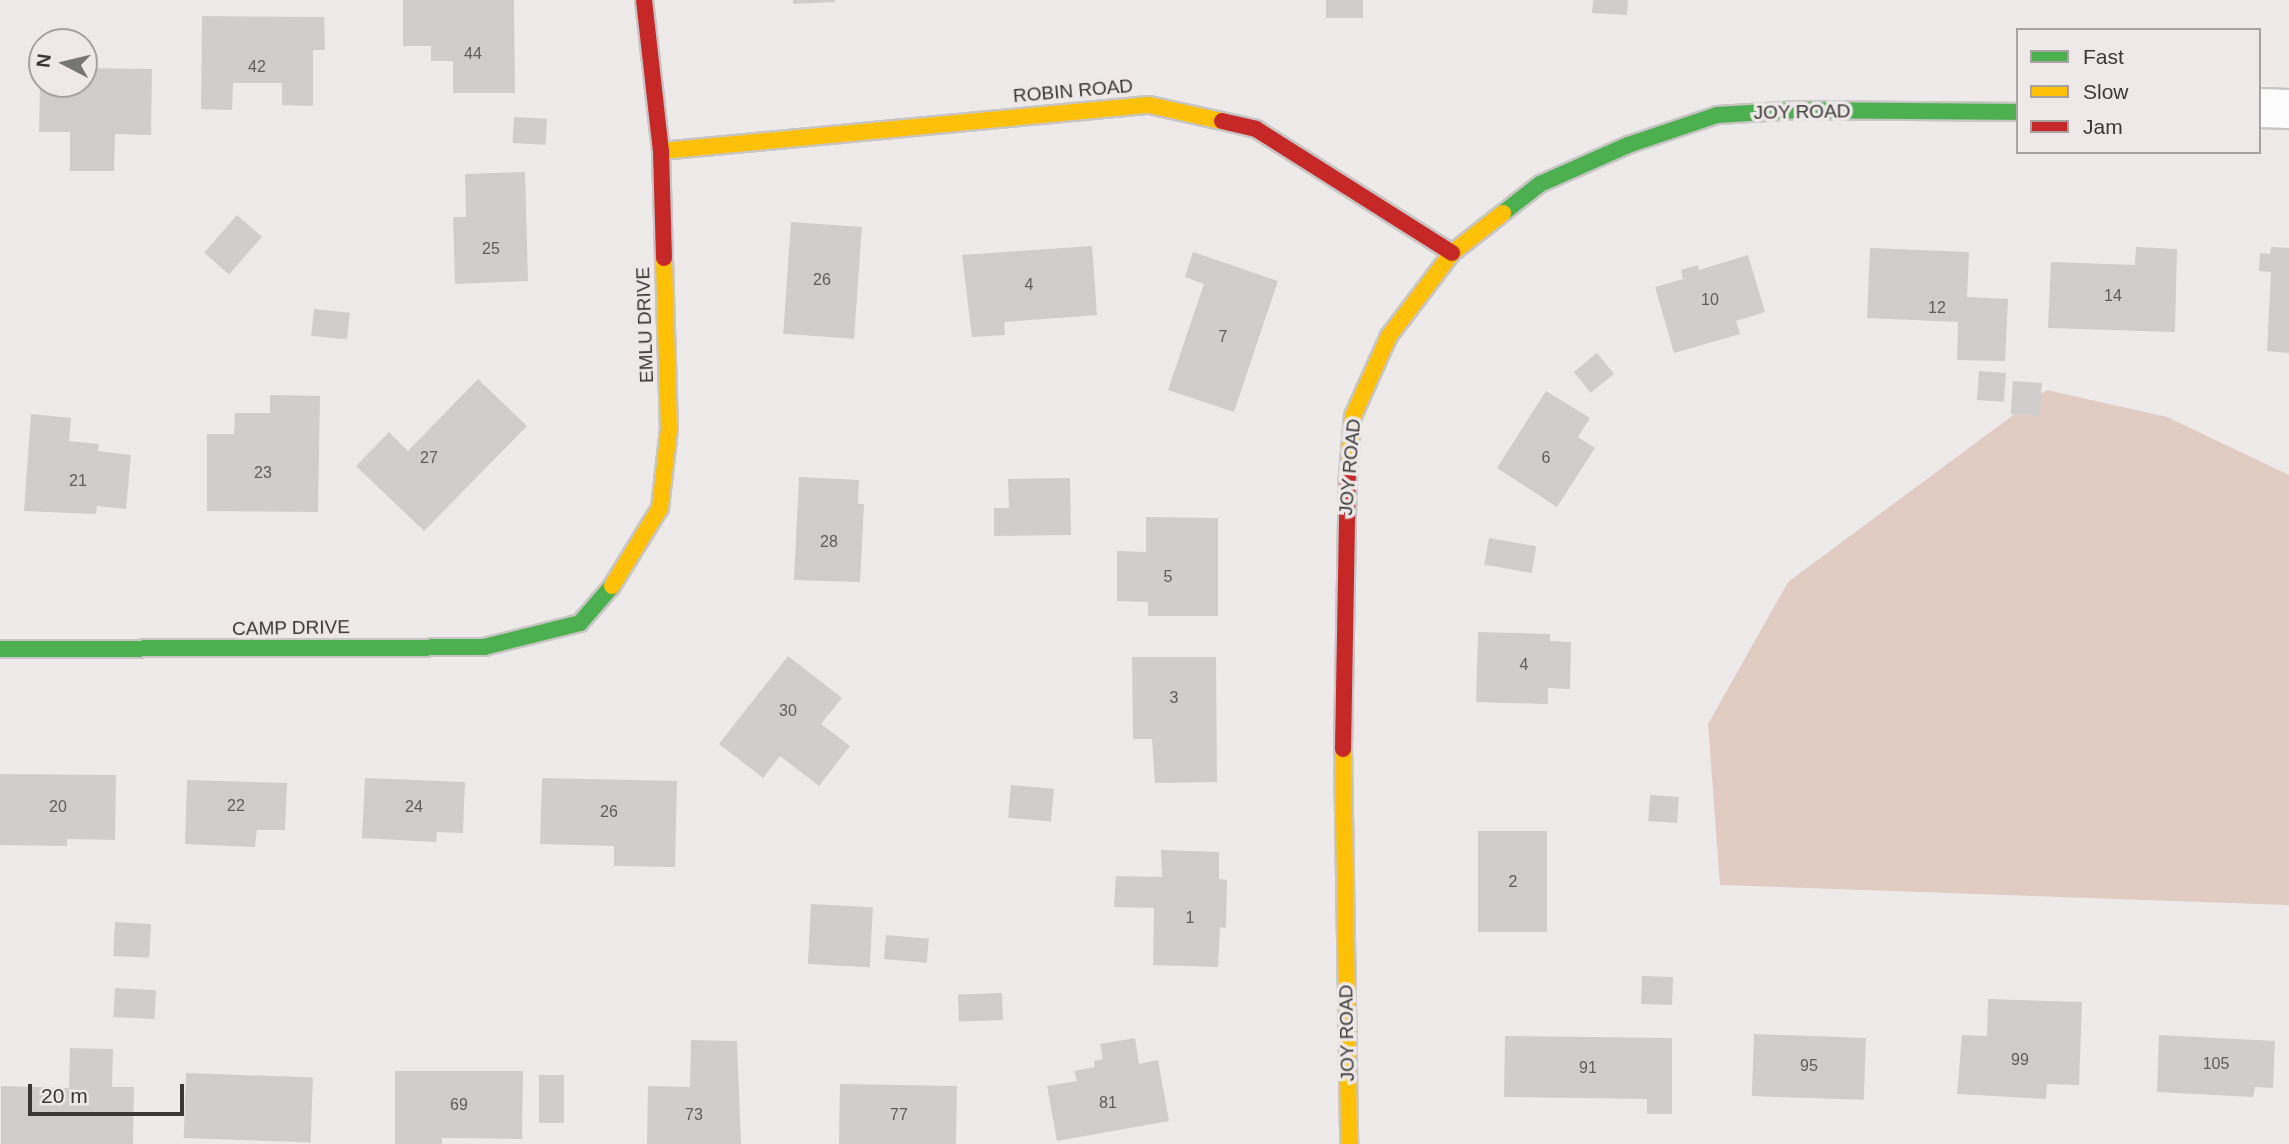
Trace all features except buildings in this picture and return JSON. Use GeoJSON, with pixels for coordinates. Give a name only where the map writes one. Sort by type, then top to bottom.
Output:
{"type":"FeatureCollection","features":[{"type":"Feature","properties":{"kind":"street","name":"EMLU DRIVE"},"geometry":{"type":"LineString","coordinates":[[580,623],[626,569],[660,508],[669,429],[661,151],[644,0]]}},
{"type":"Feature","properties":{"kind":"street","name":"ROBIN ROAD"},"geometry":{"type":"LineString","coordinates":[[661,151],[1149,105],[1256,129],[1452,253]]}},
{"type":"Feature","properties":{"kind":"street"},"geometry":{"type":"LineString","coordinates":[[2261,108],[2289,109]]}},
{"type":"Feature","properties":{"kind":"street","name":"JOY ROAD"},"geometry":{"type":"LineString","coordinates":[[1349,1144],[1342,687],[1346,502],[1353,416],[1389,336],[1452,253],[1540,184],[1628,145],[1717,115],[1799,110],[2016,113]]}},
{"type":"Feature","properties":{"kind":"street","name":"CAMP DRIVE"},"geometry":{"type":"LineString","coordinates":[[0,649],[484,648],[580,623]]}},
{"type":"Feature","properties":{"kind":"shaded area"},"geometry":{"type":"Polygon","coordinates":[[[2047,390],[2167,417],[2289,475],[2289,905],[1720,885],[1708,724],[1788,582],[2047,390]]]}},
{"type":"Feature","properties":{"kind":"traffic: fast"},"geometry":{"type":"LineString","coordinates":[[1503,213],[1540,184],[1628,145],[1717,115],[1799,110],[2016,112]]}},
{"type":"Feature","properties":{"kind":"traffic: fast"},"geometry":{"type":"LineString","coordinates":[[0,649],[484,647],[580,623],[612,586]]}},
{"type":"Feature","properties":{"kind":"traffic: slow"},"geometry":{"type":"LineString","coordinates":[[661,151],[1149,105],[1222,121]]}},
{"type":"Feature","properties":{"kind":"traffic: slow"},"geometry":{"type":"LineString","coordinates":[[1348,475],[1353,416],[1389,336],[1452,253],[1503,213]]}},
{"type":"Feature","properties":{"kind":"traffic: slow"},"geometry":{"type":"LineString","coordinates":[[612,586],[660,508],[669,429],[664,258]]}},
{"type":"Feature","properties":{"kind":"traffic: slow"},"geometry":{"type":"LineString","coordinates":[[1343,749],[1349,1144]]}},
{"type":"Feature","properties":{"kind":"traffic: jam"},"geometry":{"type":"LineString","coordinates":[[644,0],[661,151],[664,258]]}},
{"type":"Feature","properties":{"kind":"traffic: jam"},"geometry":{"type":"LineString","coordinates":[[1222,121],[1256,129],[1452,253]]}},
{"type":"Feature","properties":{"kind":"traffic: jam"},"geometry":{"type":"LineString","coordinates":[[1343,749],[1348,475]]}}]}
